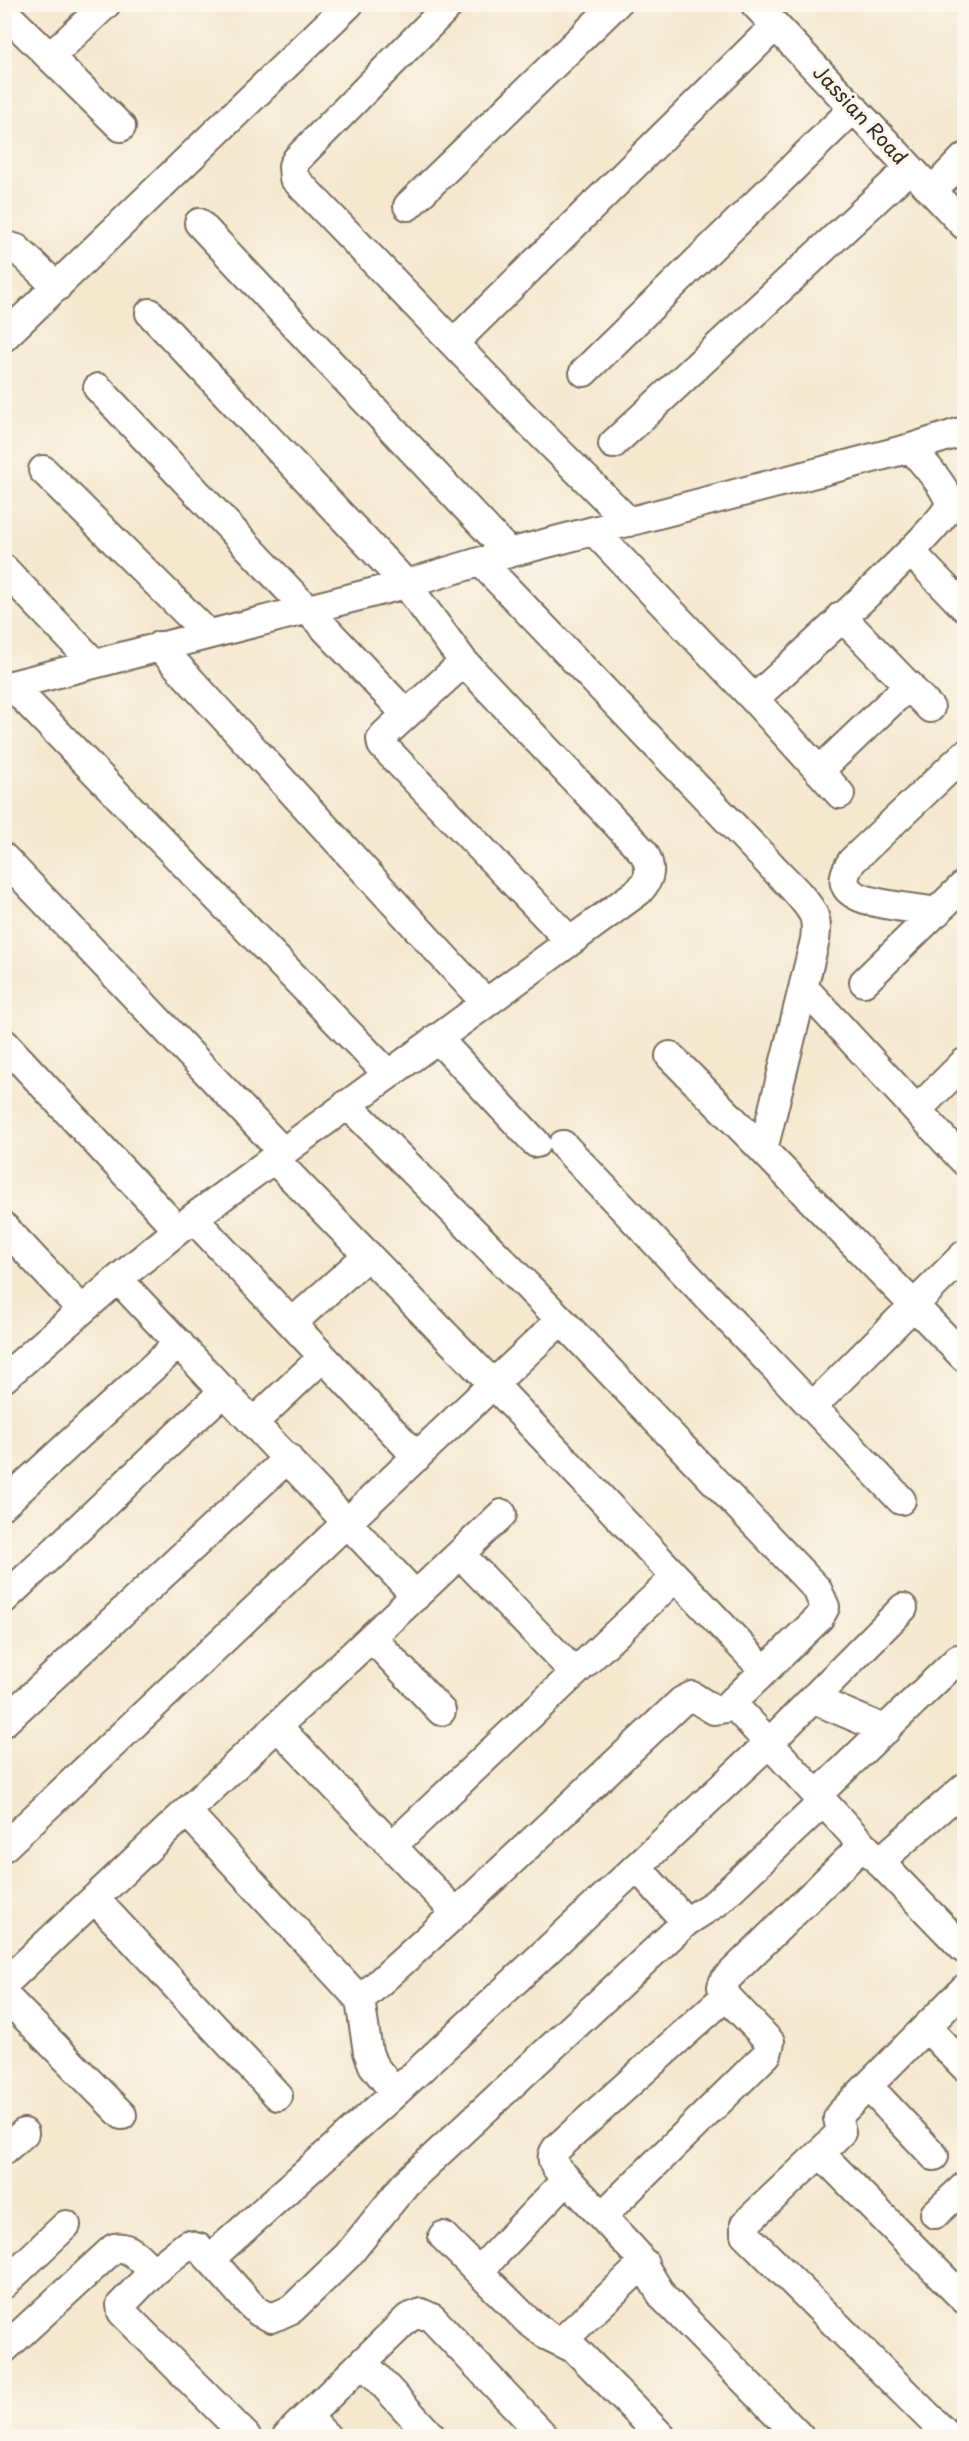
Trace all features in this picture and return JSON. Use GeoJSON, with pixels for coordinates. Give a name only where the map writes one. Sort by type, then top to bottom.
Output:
{"type":"FeatureCollection","features":[{"type":"Feature","properties":{"kind":"street"},"geometry":{"type":"LineString","coordinates":[[50,57],[106,4]]}},
{"type":"Feature","properties":{"kind":"street"},"geometry":{"type":"LineString","coordinates":[[4,337],[350,4]]}},
{"type":"Feature","properties":{"kind":"street"},"geometry":{"type":"LineString","coordinates":[[450,4],[297,159],[292,172],[297,183],[629,522]]}},
{"type":"Feature","properties":{"kind":"street"},"geometry":{"type":"LineString","coordinates":[[408,206],[616,4]]}},
{"type":"Feature","properties":{"kind":"street","name":"Jassian Road"},"geometry":{"type":"LineString","coordinates":[[755,4],[964,225]]}},
{"type":"Feature","properties":{"kind":"street"},"geometry":{"type":"LineString","coordinates":[[4,12],[121,128]]}},
{"type":"Feature","properties":{"kind":"street"},"geometry":{"type":"LineString","coordinates":[[454,343],[775,26]]}},
{"type":"Feature","properties":{"kind":"street"},"geometry":{"type":"LineString","coordinates":[[584,372],[854,108]]}},
{"type":"Feature","properties":{"kind":"street"},"geometry":{"type":"LineString","coordinates":[[932,191],[964,158]]}},
{"type":"Feature","properties":{"kind":"street"},"geometry":{"type":"LineString","coordinates":[[613,444],[910,168]]}},
{"type":"Feature","properties":{"kind":"street"},"geometry":{"type":"LineString","coordinates":[[199,224],[509,553]]}},
{"type":"Feature","properties":{"kind":"street"},"geometry":{"type":"LineString","coordinates":[[4,245],[17,249],[57,287]]}},
{"type":"Feature","properties":{"kind":"street"},"geometry":{"type":"LineString","coordinates":[[4,1378],[185,1224],[639,891],[647,882],[650,872],[644,853],[464,662],[406,584],[150,313]]}},
{"type":"Feature","properties":{"kind":"street"},"geometry":{"type":"LineString","coordinates":[[98,388],[406,714]]}},
{"type":"Feature","properties":{"kind":"street"},"geometry":{"type":"LineString","coordinates":[[388,1074],[8,686],[207,633],[406,584],[509,553],[911,448],[964,431]]}},
{"type":"Feature","properties":{"kind":"street"},"geometry":{"type":"LineString","coordinates":[[754,699],[911,552],[939,522],[949,507],[949,498],[944,490],[911,448]]}},
{"type":"Feature","properties":{"kind":"street"},"geometry":{"type":"LineString","coordinates":[[44,470],[207,633]]}},
{"type":"Feature","properties":{"kind":"street"},"geometry":{"type":"LineString","coordinates":[[594,531],[754,699],[840,794]]}},
{"type":"Feature","properties":{"kind":"street"},"geometry":{"type":"LineString","coordinates":[[911,552],[964,607]]}},
{"type":"Feature","properties":{"kind":"street"},"geometry":{"type":"LineString","coordinates":[[481,562],[807,904],[814,915],[816,926],[804,988],[763,1150]]}},
{"type":"Feature","properties":{"kind":"street"},"geometry":{"type":"LineString","coordinates":[[4,569],[94,663]]}},
{"type":"Feature","properties":{"kind":"street"},"geometry":{"type":"LineString","coordinates":[[841,616],[930,708]]}},
{"type":"Feature","properties":{"kind":"street"},"geometry":{"type":"LineString","coordinates":[[159,646],[485,1002]]}},
{"type":"Feature","properties":{"kind":"street"},"geometry":{"type":"LineString","coordinates":[[464,662],[385,734],[381,739],[382,745],[570,941]]}},
{"type":"Feature","properties":{"kind":"street"},"geometry":{"type":"LineString","coordinates":[[819,771],[909,686]]}},
{"type":"Feature","properties":{"kind":"street"},"geometry":{"type":"LineString","coordinates":[[937,912],[863,900],[847,889],[844,881],[845,872],[852,861],[964,755]]}},
{"type":"Feature","properties":{"kind":"street"},"geometry":{"type":"LineString","coordinates":[[4,858],[278,1154],[368,1255],[764,1670]]}},
{"type":"Feature","properties":{"kind":"street"},"geometry":{"type":"LineString","coordinates":[[864,982],[964,885]]}},
{"type":"Feature","properties":{"kind":"street"},"geometry":{"type":"LineString","coordinates":[[804,988],[964,1161]]}},
{"type":"Feature","properties":{"kind":"street"},"geometry":{"type":"LineString","coordinates":[[437,1038],[549,1144],[812,1407],[901,1500]]}},
{"type":"Feature","properties":{"kind":"street"},"geometry":{"type":"LineString","coordinates":[[4,1043],[185,1224],[292,1323],[417,1457]]}},
{"type":"Feature","properties":{"kind":"street"},"geometry":{"type":"LineString","coordinates":[[670,1056],[964,1357]]}},
{"type":"Feature","properties":{"kind":"street"},"geometry":{"type":"LineString","coordinates":[[917,1110],[964,1063]]}},
{"type":"Feature","properties":{"kind":"street"},"geometry":{"type":"LineString","coordinates":[[347,1104],[561,1320],[818,1589],[825,1607],[819,1618],[720,1710],[714,1710],[692,1696],[686,1697],[360,2000]]}},
{"type":"Feature","properties":{"kind":"street"},"geometry":{"type":"LineString","coordinates":[[4,1227],[82,1310]]}},
{"type":"Feature","properties":{"kind":"street"},"geometry":{"type":"LineString","coordinates":[[292,1323],[368,1255]]}},
{"type":"Feature","properties":{"kind":"street"},"geometry":{"type":"LineString","coordinates":[[812,1407],[964,1256]]}},
{"type":"Feature","properties":{"kind":"street"},"geometry":{"type":"LineString","coordinates":[[118,1279],[349,1522],[416,1596]]}},
{"type":"Feature","properties":{"kind":"street"},"geometry":{"type":"LineString","coordinates":[[4,1847],[561,1320]]}},
{"type":"Feature","properties":{"kind":"street"},"geometry":{"type":"LineString","coordinates":[[4,1504],[179,1342]]}},
{"type":"Feature","properties":{"kind":"street"},"geometry":{"type":"LineString","coordinates":[[254,1422],[323,1357]]}},
{"type":"Feature","properties":{"kind":"street"},"geometry":{"type":"LineString","coordinates":[[4,1599],[224,1391]]}},
{"type":"Feature","properties":{"kind":"street"},"geometry":{"type":"LineString","coordinates":[[4,1722],[288,1458]]}},
{"type":"Feature","properties":{"kind":"street"},"geometry":{"type":"LineString","coordinates":[[4,1984],[188,1813],[502,1514]]}},
{"type":"Feature","properties":{"kind":"street"},"geometry":{"type":"LineString","coordinates":[[460,1554],[574,1672]]}},
{"type":"Feature","properties":{"kind":"street"},"geometry":{"type":"LineString","coordinates":[[392,1846],[675,1578]]}},
{"type":"Feature","properties":{"kind":"street"},"geometry":{"type":"LineString","coordinates":[[210,2259],[395,2093],[770,1743],[903,1608]]}},
{"type":"Feature","properties":{"kind":"street"},"geometry":{"type":"LineString","coordinates":[[372,1638],[441,1712]]}},
{"type":"Feature","properties":{"kind":"street"},"geometry":{"type":"LineString","coordinates":[[246,2436],[122,2312],[121,2305],[126,2298],[153,2272],[187,2245],[194,2245],[259,2312],[272,2318],[291,2309],[348,2255],[406,2183],[686,1922],[716,1903],[958,1659]]}},
{"type":"Feature","properties":{"kind":"street"},"geometry":{"type":"LineString","coordinates":[[813,1699],[886,1730]]}},
{"type":"Feature","properties":{"kind":"street"},"geometry":{"type":"LineString","coordinates":[[731,1702],[871,1854],[962,1943]]}},
{"type":"Feature","properties":{"kind":"street"},"geometry":{"type":"LineString","coordinates":[[278,1727],[456,1913]]}},
{"type":"Feature","properties":{"kind":"street"},"geometry":{"type":"LineString","coordinates":[[602,2216],[767,2054],[770,2042],[726,1996],[722,1987],[724,1981],[871,1854],[964,1788]]}},
{"type":"Feature","properties":{"kind":"street"},"geometry":{"type":"LineString","coordinates":[[188,1813],[360,2000],[368,2052],[373,2065],[395,2093]]}},
{"type":"Feature","properties":{"kind":"street"},"geometry":{"type":"LineString","coordinates":[[637,1867],[686,1922]]}},
{"type":"Feature","properties":{"kind":"street"},"geometry":{"type":"LineString","coordinates":[[95,1899],[278,2096]]}},
{"type":"Feature","properties":{"kind":"street"},"geometry":{"type":"LineString","coordinates":[[948,2436],[745,2234],[745,2224],[841,2132],[838,2118],[840,2114],[964,1989]]}},
{"type":"Feature","properties":{"kind":"street"},"geometry":{"type":"LineString","coordinates":[[4,1995],[122,2115]]}},
{"type":"Feature","properties":{"kind":"street"},"geometry":{"type":"LineString","coordinates":[[726,1996],[556,2149],[552,2163],[644,2264],[655,2287],[663,2297],[800,2436]]}},
{"type":"Feature","properties":{"kind":"street"},"geometry":{"type":"LineString","coordinates":[[926,2027],[964,2067]]}},
{"type":"Feature","properties":{"kind":"street"},"geometry":{"type":"LineString","coordinates":[[868,2086],[934,2156]]}},
{"type":"Feature","properties":{"kind":"street"},"geometry":{"type":"LineString","coordinates":[[820,2153],[964,2300]]}},
{"type":"Feature","properties":{"kind":"street"},"geometry":{"type":"LineString","coordinates":[[479,2271],[567,2179]]}},
{"type":"Feature","properties":{"kind":"street"},"geometry":{"type":"LineString","coordinates":[[935,2214],[964,2187]]}},
{"type":"Feature","properties":{"kind":"street"},"geometry":{"type":"LineString","coordinates":[[4,2284],[66,2225]]}},
{"type":"Feature","properties":{"kind":"street"},"geometry":{"type":"LineString","coordinates":[[443,2236],[527,2320],[548,2336],[575,2349],[661,2436]]}},
{"type":"Feature","properties":{"kind":"street"},"geometry":{"type":"LineString","coordinates":[[4,2349],[114,2248],[122,2247],[131,2251],[153,2272]]}},
{"type":"Feature","properties":{"kind":"street"},"geometry":{"type":"LineString","coordinates":[[562,2341],[644,2264]]}},
{"type":"Feature","properties":{"kind":"street"},"geometry":{"type":"LineString","coordinates":[[287,2436],[317,2427],[363,2362],[408,2318],[415,2314],[427,2314],[544,2436]]}},
{"type":"Feature","properties":{"kind":"street"},"geometry":{"type":"LineString","coordinates":[[363,2362],[431,2436]]}}]}
